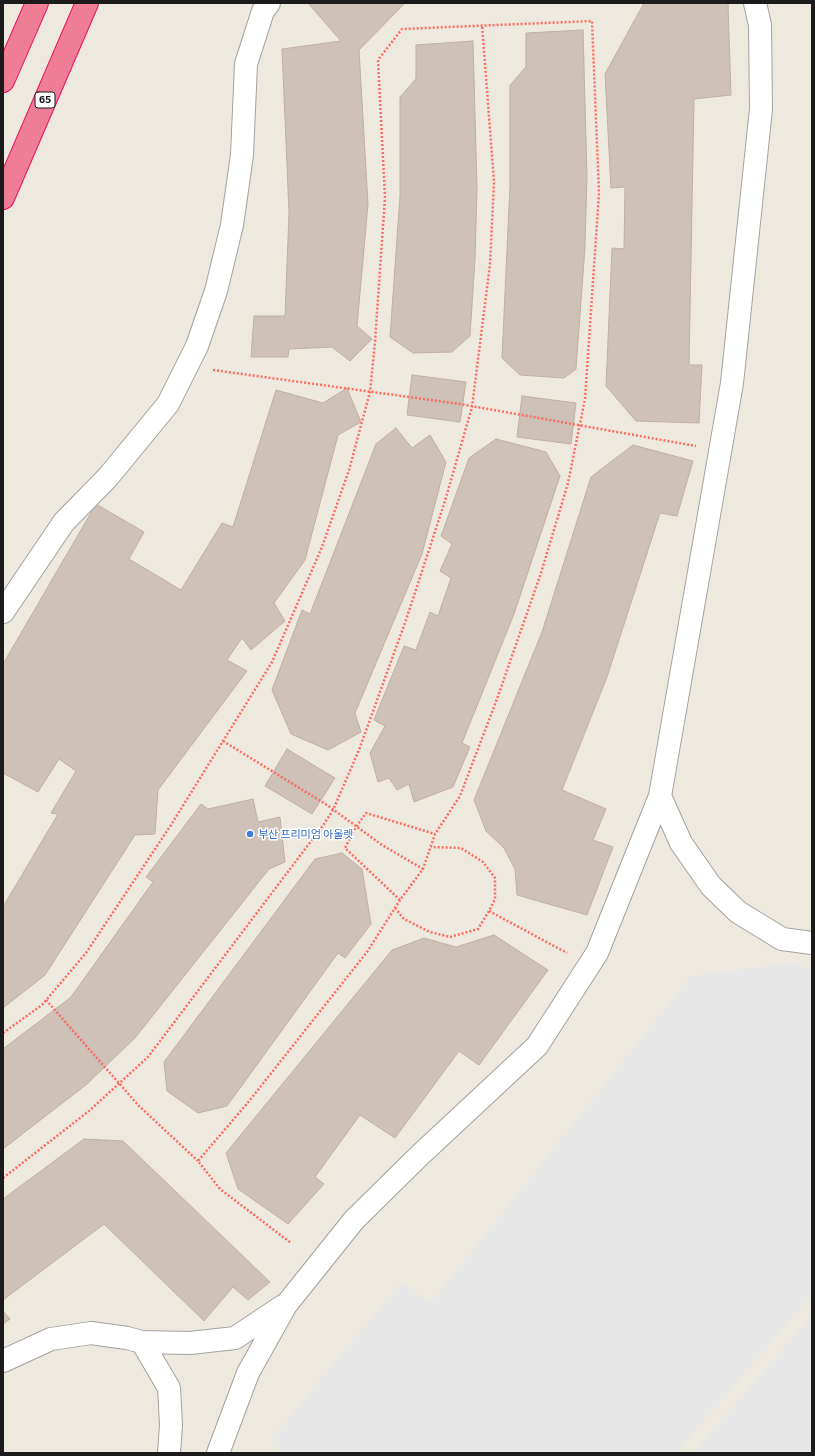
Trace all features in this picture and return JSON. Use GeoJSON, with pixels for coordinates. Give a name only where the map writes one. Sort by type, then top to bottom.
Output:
{"type":"FeatureCollection","features":[{"type":"Feature","properties":{"kind":"highway"},"geometry":{"type":"LineString","coordinates":[[3,81],[37,3]]}},
{"type":"Feature","properties":{"kind":"highway","name":"65"},"geometry":{"type":"LineString","coordinates":[[3,198],[88,3]]}},
{"type":"Feature","properties":{"kind":"street"},"geometry":{"type":"LineString","coordinates":[[3,612],[64,522],[113,472],[168,404],[197,346],[216,291],[232,225],[242,155],[246,64],[263,11],[269,3]]}},
{"type":"Feature","properties":{"kind":"street"},"geometry":{"type":"LineString","coordinates":[[218,1453],[248,1374],[286,1305],[354,1220],[420,1155],[537,1046],[597,953],[660,796],[732,383],[761,109],[760,26],[755,3]]}},
{"type":"Feature","properties":{"kind":"street"},"geometry":{"type":"LineString","coordinates":[[660,796],[681,843],[711,886],[738,912],[782,939],[812,943]]}},
{"type":"Feature","properties":{"kind":"street"},"geometry":{"type":"LineString","coordinates":[[3,1361],[51,1339],[91,1333],[142,1342],[190,1343],[235,1338],[286,1305]]}},
{"type":"Feature","properties":{"kind":"street"},"geometry":{"type":"LineString","coordinates":[[142,1342],[169,1388],[171,1425],[169,1453]]}},
{"type":"Feature","properties":{"kind":"path"},"geometry":{"type":"LineString","coordinates":[[3,1033],[42,1005],[86,953],[171,825],[272,662],[322,547],[349,470],[370,392],[385,197],[378,60],[402,28],[592,21],[599,193],[585,399],[568,483],[541,573],[497,699],[460,796],[435,834],[423,869],[400,900],[362,958],[250,1100],[198,1161]]}},
{"type":"Feature","properties":{"kind":"path"},"geometry":{"type":"LineString","coordinates":[[3,1178],[89,1111],[148,1057],[333,810],[359,750],[406,620],[445,501],[472,407],[490,264],[494,182],[482,25]]}},
{"type":"Feature","properties":{"kind":"path"},"geometry":{"type":"LineString","coordinates":[[187,366],[472,407],[720,450]]}},
{"type":"Feature","properties":{"kind":"path"},"geometry":{"type":"LineString","coordinates":[[223,741],[423,869]]}},
{"type":"Feature","properties":{"kind":"path"},"geometry":{"type":"LineString","coordinates":[[400,900],[345,848],[356,827],[366,813],[435,834]]}},
{"type":"Feature","properties":{"kind":"path"},"geometry":{"type":"LineString","coordinates":[[395,908],[404,919],[430,932],[450,937],[478,928],[489,911],[496,899],[495,878],[483,862],[461,848],[431,847]]}},
{"type":"Feature","properties":{"kind":"path"},"geometry":{"type":"LineString","coordinates":[[489,911],[589,965]]}},
{"type":"Feature","properties":{"kind":"path"},"geometry":{"type":"LineString","coordinates":[[46,1000],[139,1106],[198,1161],[220,1189],[292,1243]]}},
{"type":"Feature","properties":{"kind":"shaded area"},"geometry":{"type":"Polygon","coordinates":[[[798,962],[812,973],[812,1295],[677,1453],[283,1453],[270,1440],[400,1283],[431,1302],[691,976],[798,962]]]}},
{"type":"Feature","properties":{"kind":"shaded area"},"geometry":{"type":"Polygon","coordinates":[[[810,1317],[812,1318],[812,1453],[693,1453],[810,1317]]]}},
{"type":"Feature","properties":{"kind":"building"},"geometry":{"type":"Polygon","coordinates":[[[308,3],[405,3],[359,50],[368,204],[357,326],[372,339],[350,361],[332,347],[289,349],[288,357],[251,357],[254,316],[285,316],[289,213],[282,49],[341,41],[308,3]]]}},
{"type":"Feature","properties":{"kind":"building"},"geometry":{"type":"Polygon","coordinates":[[[644,3],[728,3],[731,95],[694,99],[689,365],[702,365],[699,423],[636,421],[606,386],[612,248],[624,249],[625,187],[611,188],[605,74],[644,3]]]}},
{"type":"Feature","properties":{"kind":"building"},"geometry":{"type":"Polygon","coordinates":[[[583,30],[587,176],[585,247],[576,369],[564,378],[520,375],[502,358],[510,185],[510,85],[526,67],[526,33],[583,30]]]}},
{"type":"Feature","properties":{"kind":"building"},"geometry":{"type":"Polygon","coordinates":[[[473,41],[477,188],[475,259],[470,336],[452,352],[413,353],[390,337],[400,196],[400,97],[416,79],[416,45],[473,41]]]}},
{"type":"Feature","properties":{"kind":"building"},"geometry":{"type":"Polygon","coordinates":[[[412,375],[466,382],[460,422],[407,415],[412,375]]]}},
{"type":"Feature","properties":{"kind":"building"},"geometry":{"type":"Polygon","coordinates":[[[347,388],[361,422],[338,435],[305,560],[274,603],[285,621],[251,650],[242,638],[227,660],[247,671],[158,790],[155,834],[135,835],[45,975],[3,1008],[3,907],[58,814],[51,813],[76,771],[59,759],[38,792],[3,773],[3,664],[96,504],[144,532],[129,559],[181,590],[222,523],[233,527],[276,390],[323,403],[347,388]]]}},
{"type":"Feature","properties":{"kind":"building"},"geometry":{"type":"Polygon","coordinates":[[[522,396],[576,403],[571,444],[517,437],[522,396]]]}},
{"type":"Feature","properties":{"kind":"building"},"geometry":{"type":"Polygon","coordinates":[[[396,428],[412,448],[430,435],[446,462],[422,554],[355,713],[361,732],[328,750],[291,734],[272,690],[302,610],[310,614],[376,444],[396,428]]]}},
{"type":"Feature","properties":{"kind":"building"},"geometry":{"type":"Polygon","coordinates":[[[496,439],[546,452],[560,476],[514,614],[462,743],[470,747],[453,787],[414,802],[409,784],[397,790],[389,778],[378,782],[370,753],[385,726],[374,720],[404,646],[416,650],[430,612],[438,616],[451,578],[440,571],[452,544],[441,536],[469,458],[496,439]]]}},
{"type":"Feature","properties":{"kind":"building"},"geometry":{"type":"Polygon","coordinates":[[[633,445],[693,461],[677,516],[660,513],[607,677],[562,790],[606,809],[593,840],[613,847],[587,915],[517,895],[515,869],[504,848],[486,831],[474,800],[542,632],[591,477],[633,445]]]}},
{"type":"Feature","properties":{"kind":"building"},"geometry":{"type":"Polygon","coordinates":[[[287,749],[335,778],[312,814],[265,786],[287,749]]]}},
{"type":"Feature","properties":{"kind":"building"},"geometry":{"type":"Polygon","coordinates":[[[253,799],[258,822],[280,817],[285,862],[269,869],[135,1038],[87,1084],[3,1149],[3,1049],[71,997],[153,882],[146,877],[201,804],[208,809],[253,799]]]}},
{"type":"Feature","properties":{"kind":"building"},"geometry":{"type":"Polygon","coordinates":[[[342,853],[362,869],[371,924],[345,958],[338,953],[227,1106],[198,1113],[167,1091],[164,1062],[315,859],[342,853]]]}},
{"type":"Feature","properties":{"kind":"building"},"geometry":{"type":"Polygon","coordinates":[[[494,935],[548,970],[479,1065],[459,1051],[395,1138],[360,1115],[315,1177],[324,1184],[288,1224],[238,1189],[226,1153],[392,950],[424,938],[456,947],[494,935]]]}},
{"type":"Feature","properties":{"kind":"building"},"geometry":{"type":"Polygon","coordinates":[[[84,1139],[123,1141],[270,1282],[248,1300],[233,1287],[204,1321],[104,1224],[3,1300],[3,1199],[84,1139]]]}},
{"type":"Feature","properties":{"kind":"building"},"geometry":{"type":"Polygon","coordinates":[[[3,1311],[10,1319],[3,1324],[3,1311]]]}},
{"type":"Feature","properties":{"kind":"place","name":"부산 프리미엄 아울렛"},"geometry":{"type":"Point","coordinates":[250,834]}}]}
